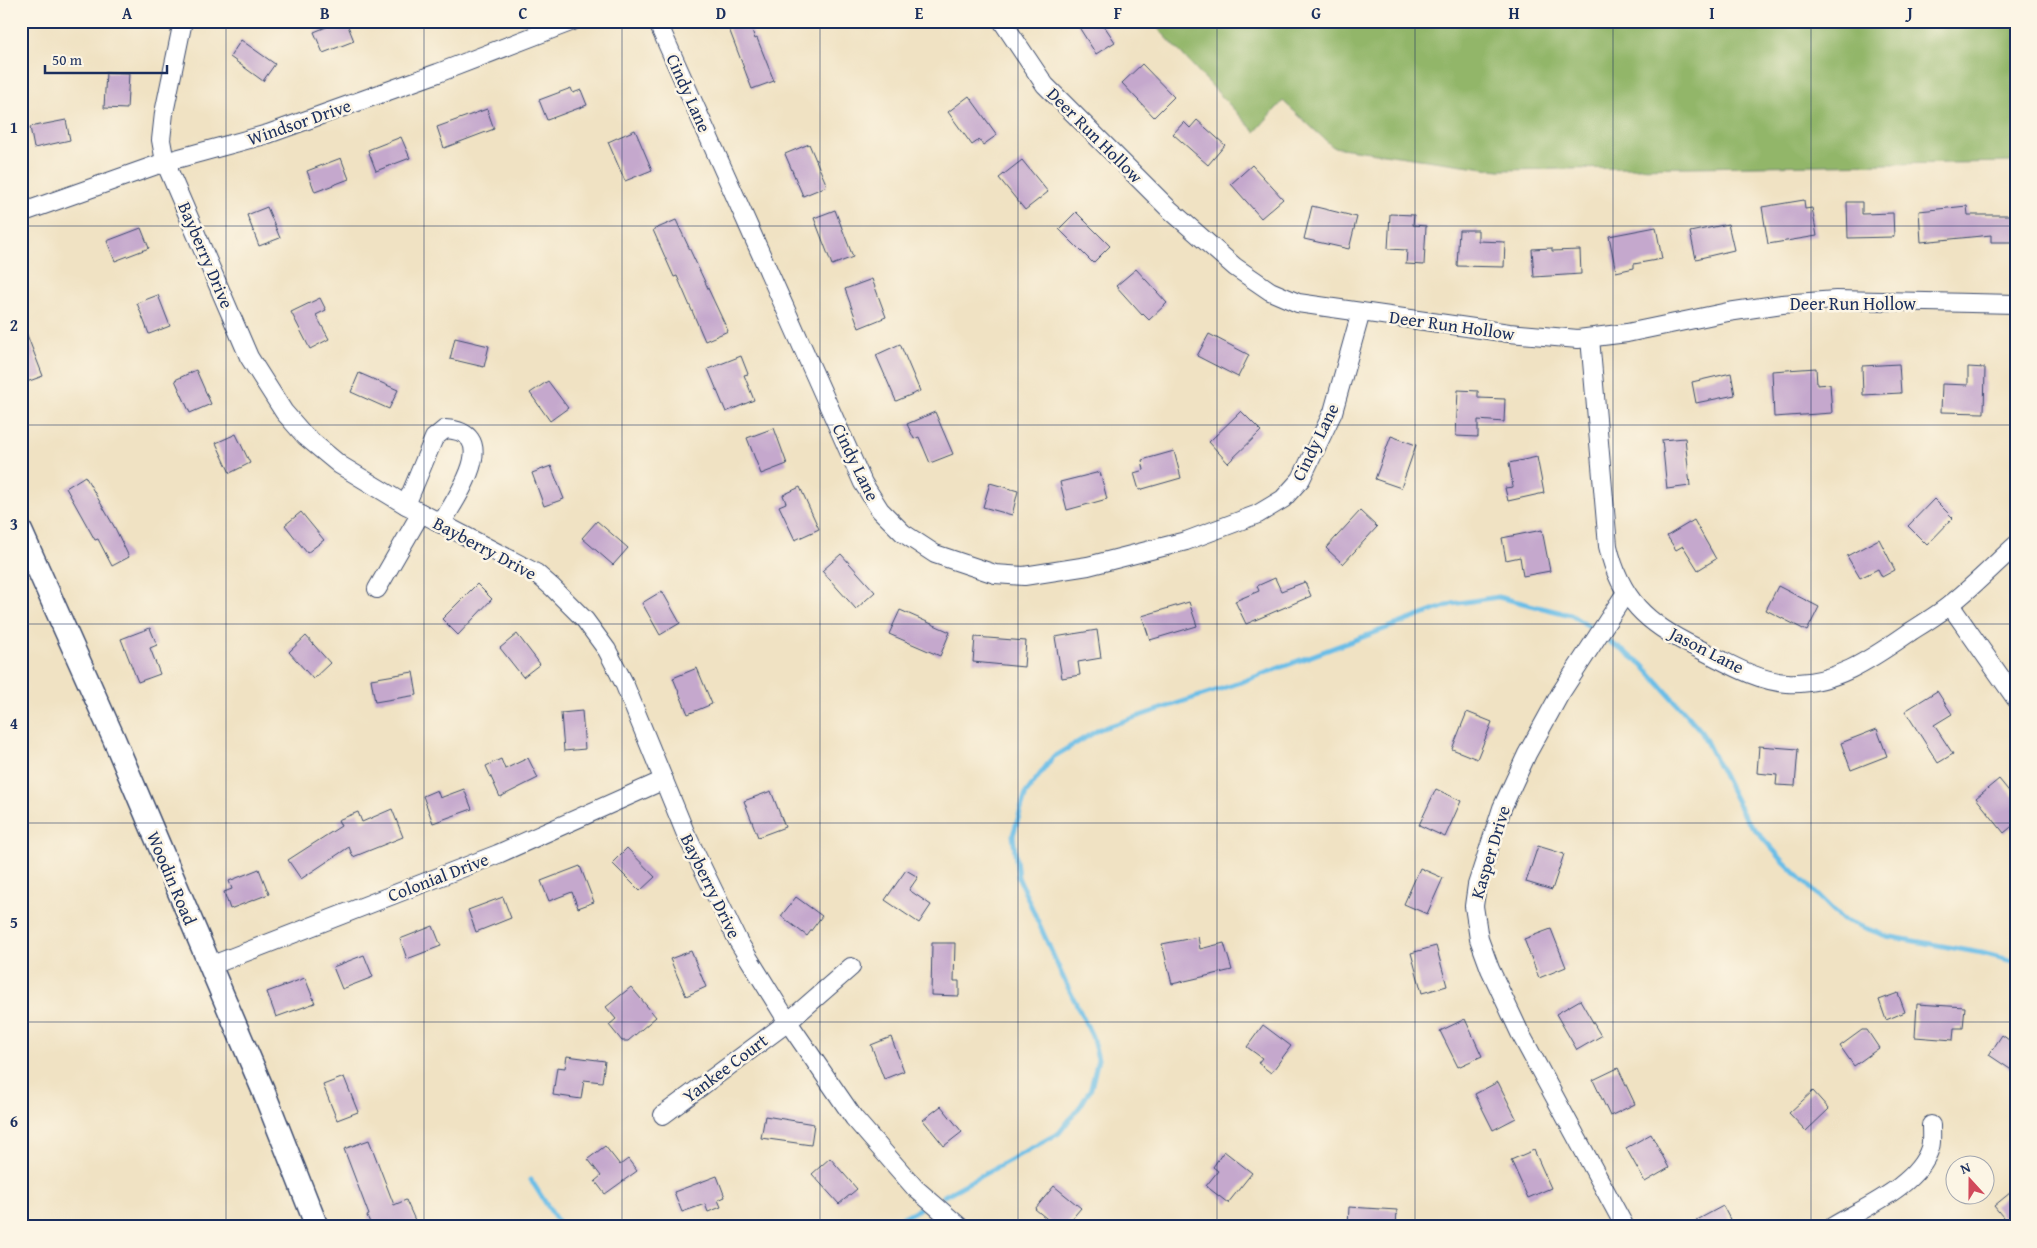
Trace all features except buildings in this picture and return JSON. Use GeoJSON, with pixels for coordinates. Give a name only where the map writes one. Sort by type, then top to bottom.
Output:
{"type":"FeatureCollection","features":[{"type":"Feature","properties":{"kind":"street","name":"Bayberry Drive"},"geometry":{"type":"LineString","coordinates":[[183,21],[164,113],[161,140],[165,162],[249,357],[284,412],[304,436],[340,465],[413,509],[491,548],[536,574],[554,588],[585,620],[607,650],[624,683],[689,841],[738,941],[788,1022],[854,1118],[915,1188],[960,1227]]}},
{"type":"Feature","properties":{"kind":"street","name":"Windsor Drive"},"geometry":{"type":"LineString","coordinates":[[21,213],[165,162],[268,134],[438,73],[573,21]]}},
{"type":"Feature","properties":{"kind":"street","name":"Cindy Lane"},"geometry":{"type":"LineString","coordinates":[[657,21],[863,483],[880,510],[903,534],[935,554],[995,574],[1024,576],[1088,566],[1186,541],[1258,514],[1283,499],[1301,479],[1333,412],[1361,312]]}},
{"type":"Feature","properties":{"kind":"street","name":"Deer Run Hollow"},"geometry":{"type":"LineString","coordinates":[[1002,21],[1045,86],[1169,209],[1235,267],[1270,291],[1298,302],[1509,333],[1578,339],[1627,333],[1728,312],[1782,304],[1836,300],[2016,304]]}},
{"type":"Feature","properties":{"kind":"street","name":"Jason Lane"},"geometry":{"type":"LineString","coordinates":[[1590,338],[1608,546],[1613,569],[1625,594],[1643,614],[1685,642],[1757,676],[1786,683],[1814,681],[1845,672],[1880,653],[1950,605],[2016,545]]}},
{"type":"Feature","properties":{"kind":"street"},"geometry":{"type":"LineString","coordinates":[[377,589],[413,509],[434,438],[445,429],[461,432],[470,437],[474,444],[475,452],[466,479],[441,524]]}},
{"type":"Feature","properties":{"kind":"street","name":"Woodin Road"},"geometry":{"type":"LineString","coordinates":[[21,531],[114,739],[263,1090],[317,1227]]}},
{"type":"Feature","properties":{"kind":"street","name":"Kasper Drive"},"geometry":{"type":"LineString","coordinates":[[1625,594],[1560,694],[1527,754],[1502,808],[1477,885],[1474,906],[1479,939],[1484,954],[1520,1033],[1625,1227]]}},
{"type":"Feature","properties":{"kind":"street"},"geometry":{"type":"LineString","coordinates":[[1950,605],[2016,699]]}},
{"type":"Feature","properties":{"kind":"street","name":"Colonial Drive"},"geometry":{"type":"LineString","coordinates":[[210,966],[498,854],[664,780]]}},
{"type":"Feature","properties":{"kind":"street","name":"Yankee Court"},"geometry":{"type":"LineString","coordinates":[[663,1115],[788,1022],[851,967]]}},
{"type":"Feature","properties":{"kind":"street"},"geometry":{"type":"LineString","coordinates":[[1832,1227],[1902,1185],[1923,1164],[1930,1147],[1930,1125]]}},
{"type":"Feature","properties":{"kind":"green space"},"geometry":{"type":"Polygon","coordinates":[[[1151,21],[2016,21],[2016,162],[1499,170],[1333,147],[1283,101],[1255,132],[1151,21]]]}},
{"type":"Feature","properties":{"kind":"waterway"},"geometry":{"type":"LineString","coordinates":[[944,1196],[1059,1133],[1081,1105],[1091,1088],[1098,1059],[1092,1036],[1018,877],[1013,835],[1026,793],[1053,757],[1100,729],[1233,685],[1452,604],[1498,597],[1571,615],[1588,626]]}},
{"type":"Feature","properties":{"kind":"waterway"},"geometry":{"type":"LineString","coordinates":[[1610,642],[1642,664],[1701,731],[1745,818],[1783,861],[1842,919],[1886,936],[1982,953],[2016,962]]}},
{"type":"Feature","properties":{"kind":"waterway"},"geometry":{"type":"LineString","coordinates":[[531,1180],[561,1227]]}},
{"type":"Feature","properties":{"kind":"waterway"},"geometry":{"type":"LineString","coordinates":[[884,1227],[919,1209]]}}]}
